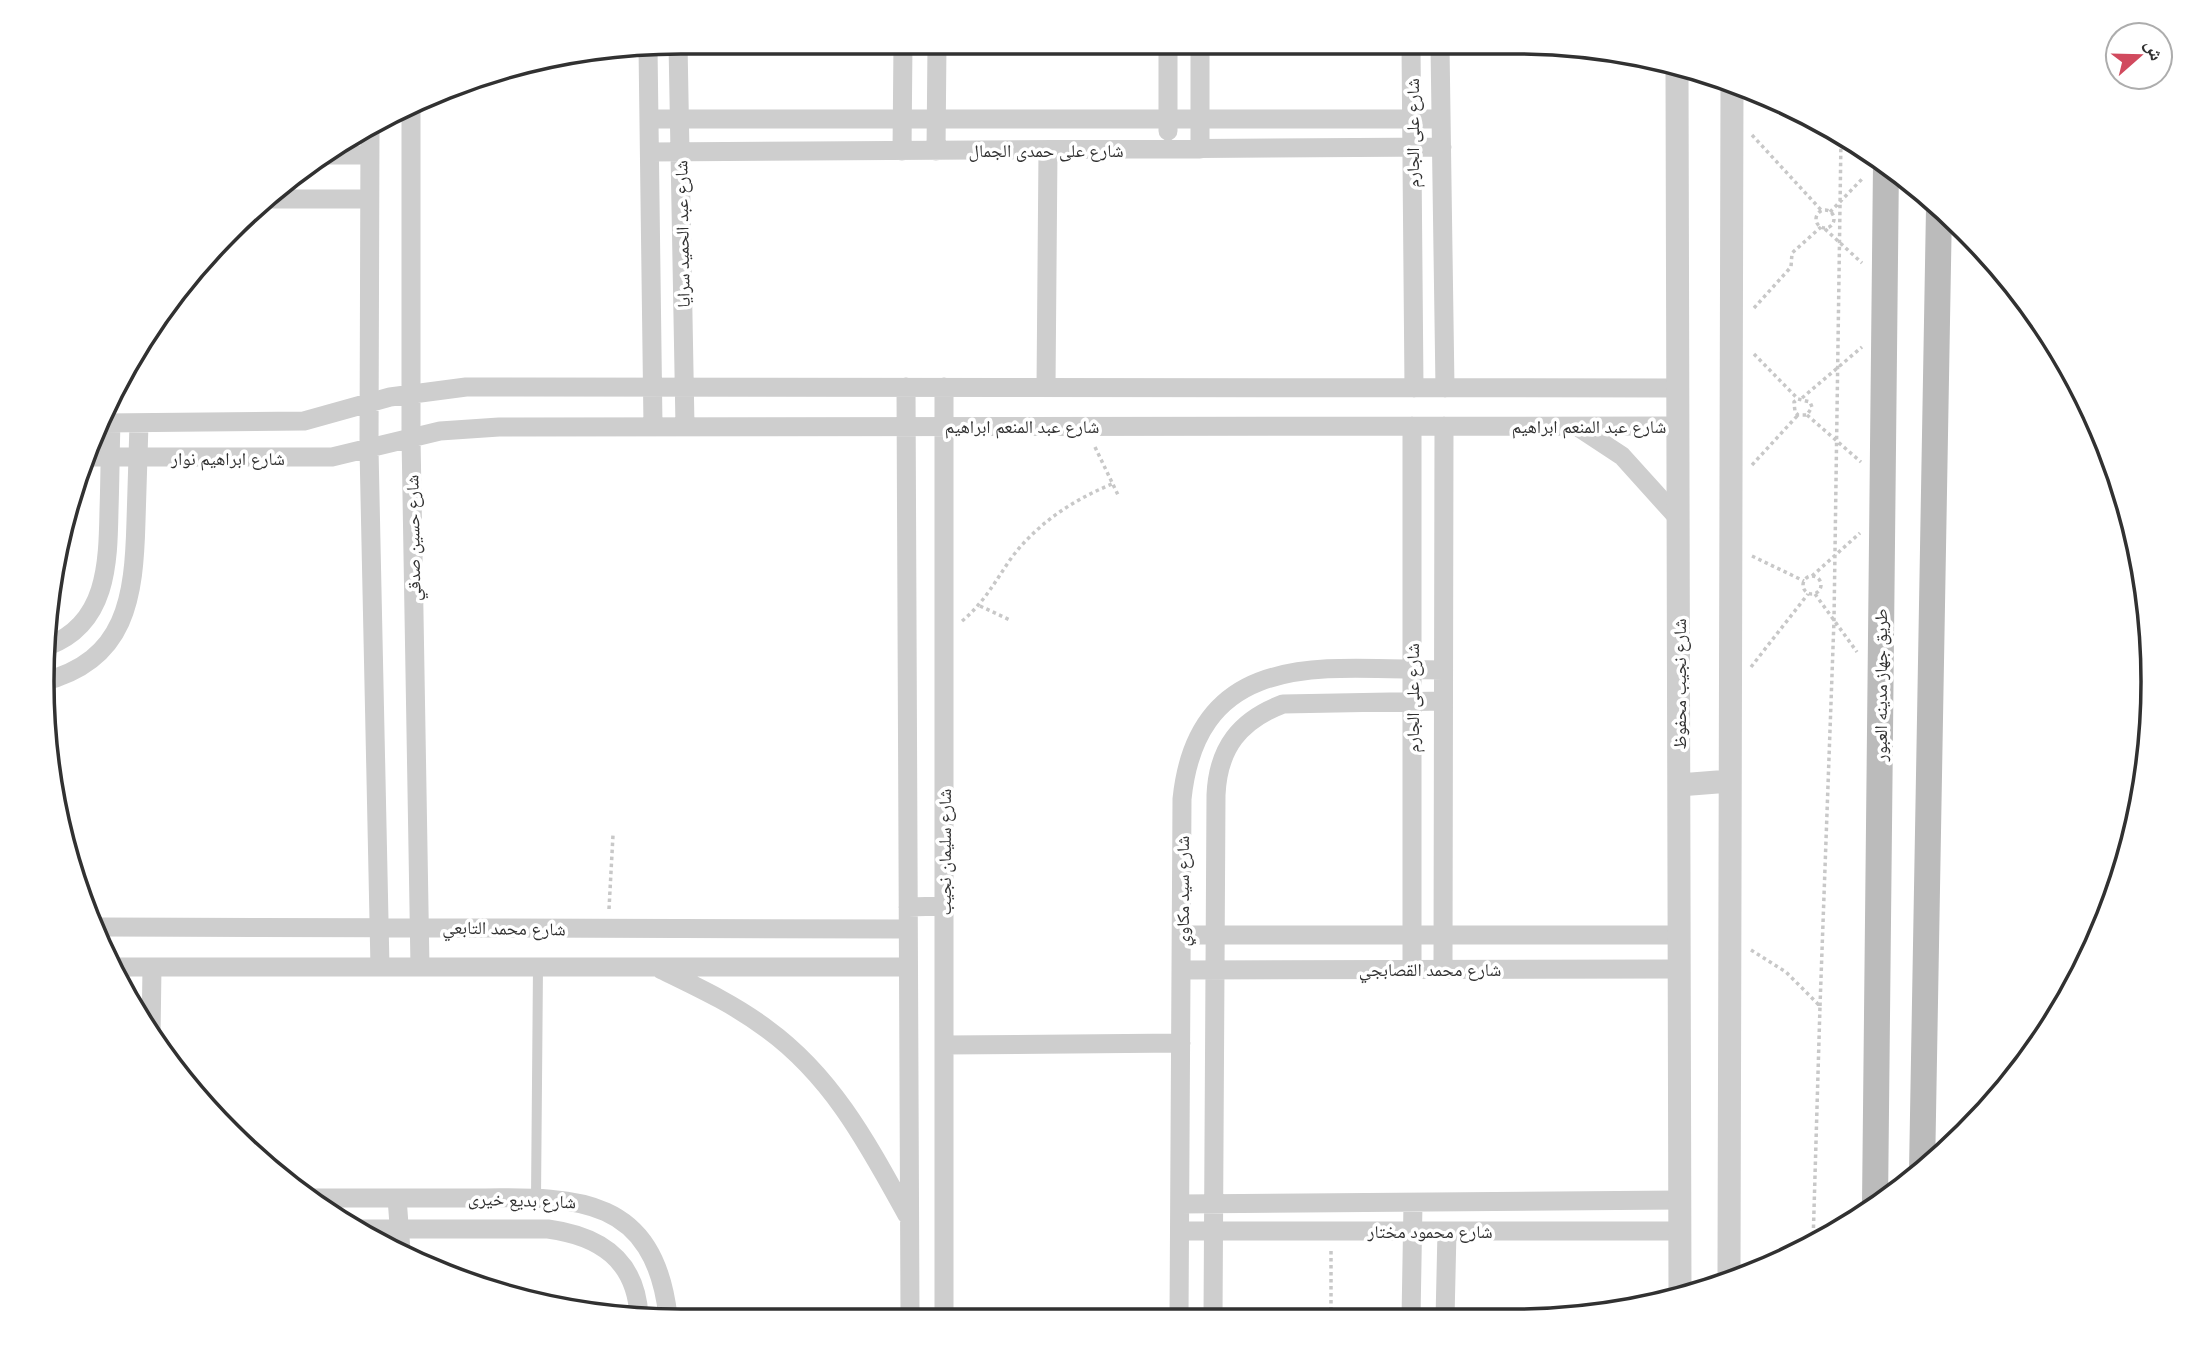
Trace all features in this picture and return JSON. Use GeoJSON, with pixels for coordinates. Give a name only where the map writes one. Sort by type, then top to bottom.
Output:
{"type":"FeatureCollection","features":[{"type":"Feature","properties":{"kind":"main road","name":"طريق جهاز مدينه العبور"},"geometry":{"type":"LineString","coordinates":[[1875,1193],[1886,177]]}},
{"type":"Feature","properties":{"kind":"main road"},"geometry":{"type":"LineString","coordinates":[[1922,1157],[1939,221]]}},
{"type":"Feature","properties":{"kind":"main road"},"geometry":{"type":"LineString","coordinates":[[1879,995],[1923,997]]}},
{"type":"Feature","properties":{"kind":"street","name":"شارع عبد الحميد سرايا"},"geometry":{"type":"LineString","coordinates":[[678,54],[685,426]]}},
{"type":"Feature","properties":{"kind":"street"},"geometry":{"type":"LineString","coordinates":[[902,151],[903,54]]}},
{"type":"Feature","properties":{"kind":"street"},"geometry":{"type":"LineString","coordinates":[[936,150],[937,54]]}},
{"type":"Feature","properties":{"kind":"street"},"geometry":{"type":"LineString","coordinates":[[1168,54],[1168,149]]}},
{"type":"Feature","properties":{"kind":"street"},"geometry":{"type":"LineString","coordinates":[[1200,54],[1200,149]]}},
{"type":"Feature","properties":{"kind":"street","name":"شارع على الجارم"},"geometry":{"type":"LineString","coordinates":[[1411,54],[1414,388]]}},
{"type":"Feature","properties":{"kind":"street","name":"شارع على الجارم"},"geometry":{"type":"LineString","coordinates":[[1440,54],[1445,388]]}},
{"type":"Feature","properties":{"kind":"street","name":"شارع عبد الحميد سرايا"},"geometry":{"type":"LineString","coordinates":[[648,56],[653,426]]}},
{"type":"Feature","properties":{"kind":"street","name":"شارع نجيب محفوظ"},"geometry":{"type":"LineString","coordinates":[[1677,76],[1680,1286]]}},
{"type":"Feature","properties":{"kind":"street"},"geometry":{"type":"LineString","coordinates":[[1729,1270],[1732,94]]}},
{"type":"Feature","properties":{"kind":"street","name":"شارع حسين صدقي"},"geometry":{"type":"LineString","coordinates":[[411,116],[411,437],[420,967]]}},
{"type":"Feature","properties":{"kind":"street","name":"شارع على حمدى الجمال"},"geometry":{"type":"LineString","coordinates":[[650,119],[1441,120]]}},
{"type":"Feature","properties":{"kind":"street"},"geometry":{"type":"LineString","coordinates":[[370,137],[369,449],[380,967]]}},
{"type":"Feature","properties":{"kind":"street","name":"شارع على حمدى الجمال"},"geometry":{"type":"LineString","coordinates":[[650,152],[1441,147]]}},
{"type":"Feature","properties":{"kind":"street"},"geometry":{"type":"LineString","coordinates":[[1046,387],[1048,150]]}},
{"type":"Feature","properties":{"kind":"street"},"geometry":{"type":"LineString","coordinates":[[341,155],[370,155]]}},
{"type":"Feature","properties":{"kind":"street"},"geometry":{"type":"LineString","coordinates":[[282,199],[369,199]]}},
{"type":"Feature","properties":{"kind":"street"},"geometry":{"type":"LineString","coordinates":[[369,402],[411,393],[466,387],[1678,388]]}},
{"type":"Feature","properties":{"kind":"street","name":"شارع سليمان نجيب"},"geometry":{"type":"LineString","coordinates":[[906,387],[910,1309]]}},
{"type":"Feature","properties":{"kind":"street","name":"شارع سليمان نجيب"},"geometry":{"type":"LineString","coordinates":[[944,387],[944,1309]]}},
{"type":"Feature","properties":{"kind":"street","name":"شارع ابراهيم نوار"},"geometry":{"type":"LineString","coordinates":[[110,424],[281,424],[326,417],[369,402]]}},
{"type":"Feature","properties":{"kind":"street"},"geometry":{"type":"LineString","coordinates":[[54,678],[76,671],[103,651],[122,623],[132,590],[139,424]]}},
{"type":"Feature","properties":{"kind":"street","name":"شارع عبد المنعم ابراهيم"},"geometry":{"type":"LineString","coordinates":[[369,449],[411,437],[470,428],[944,425],[1678,426]]}},
{"type":"Feature","properties":{"kind":"street","name":"شارع على الجارم"},"geometry":{"type":"LineString","coordinates":[[1412,426],[1412,969]]}},
{"type":"Feature","properties":{"kind":"street","name":"شارع على الجارم"},"geometry":{"type":"LineString","coordinates":[[1443,969],[1444,426]]}},
{"type":"Feature","properties":{"kind":"street"},"geometry":{"type":"LineString","coordinates":[[1577,426],[1622,456],[1678,519]]}},
{"type":"Feature","properties":{"kind":"street"},"geometry":{"type":"LineString","coordinates":[[56,643],[82,625],[97,604],[106,579],[110,457],[107,429]]}},
{"type":"Feature","properties":{"kind":"street","name":"شارع ابراهيم نوار"},"geometry":{"type":"LineString","coordinates":[[96,457],[313,458],[369,449]]}},
{"type":"Feature","properties":{"kind":"street","name":"شارع سيد مكاوي"},"geometry":{"type":"LineString","coordinates":[[1180,1309],[1181,935],[1185,770],[1195,743],[1210,718],[1231,697],[1256,681],[1285,672],[1443,670]]}},
{"type":"Feature","properties":{"kind":"street","name":"شارع سيد مكاوي"},"geometry":{"type":"LineString","coordinates":[[1213,1309],[1217,776],[1221,758],[1241,727],[1261,713],[1283,704],[1444,701]]}},
{"type":"Feature","properties":{"kind":"street"},"geometry":{"type":"LineString","coordinates":[[1679,785],[1730,781]]}},
{"type":"Feature","properties":{"kind":"street"},"geometry":{"type":"LineString","coordinates":[[908,907],[944,906]]}},
{"type":"Feature","properties":{"kind":"street","name":"شارع محمد التابعي"},"geometry":{"type":"LineString","coordinates":[[104,927],[908,929]]}},
{"type":"Feature","properties":{"kind":"street","name":"شارع محمد القصابجي"},"geometry":{"type":"LineString","coordinates":[[1181,935],[1679,935]]}},
{"type":"Feature","properties":{"kind":"street"},"geometry":{"type":"LineString","coordinates":[[151,1016],[152,967]]}},
{"type":"Feature","properties":{"kind":"street"},"geometry":{"type":"LineString","coordinates":[[125,970],[152,967],[908,967]]}},
{"type":"Feature","properties":{"kind":"street"},"geometry":{"type":"LineString","coordinates":[[656,967],[729,1004],[768,1029],[803,1059],[834,1093],[861,1131],[909,1220]]}},
{"type":"Feature","properties":{"kind":"street","name":"شارع محمد القصابجي"},"geometry":{"type":"LineString","coordinates":[[1181,970],[1679,969]]}},
{"type":"Feature","properties":{"kind":"street"},"geometry":{"type":"LineString","coordinates":[[944,1045],[1181,1043]]}},
{"type":"Feature","properties":{"kind":"street"},"geometry":{"type":"LineString","coordinates":[[1180,1144],[1214,1143]]}},
{"type":"Feature","properties":{"kind":"street","name":"شارع بديع خيرى"},"geometry":{"type":"LineString","coordinates":[[326,1198],[536,1198],[588,1203],[612,1214],[634,1231],[650,1253],[661,1278],[667,1308]]}},
{"type":"Feature","properties":{"kind":"street"},"geometry":{"type":"LineString","coordinates":[[370,1226],[372,1198]]}},
{"type":"Feature","properties":{"kind":"street"},"geometry":{"type":"LineString","coordinates":[[397,1198],[400,1242]]}},
{"type":"Feature","properties":{"kind":"street","name":"شارع محمود مختار"},"geometry":{"type":"LineString","coordinates":[[1180,1204],[1679,1200]]}},
{"type":"Feature","properties":{"kind":"street"},"geometry":{"type":"LineString","coordinates":[[1411,1309],[1413,1203]]}},
{"type":"Feature","properties":{"kind":"street","name":"شارع بديع خيرى"},"geometry":{"type":"LineString","coordinates":[[378,1230],[548,1229],[576,1233],[600,1243],[620,1261],[634,1284],[638,1307]]}},
{"type":"Feature","properties":{"kind":"street","name":"شارع محمود مختار"},"geometry":{"type":"LineString","coordinates":[[1180,1231],[1679,1231]]}},
{"type":"Feature","properties":{"kind":"street"},"geometry":{"type":"LineString","coordinates":[[1445,1309],[1447,1231]]}},
{"type":"Feature","properties":{"kind":"street"},"geometry":{"type":"LineString","coordinates":[[1180,1296],[1213,1294]]}},
{"type":"Feature","properties":{"kind":"lane"},"geometry":{"type":"LineString","coordinates":[[536,1198],[538,967]]}},
{"type":"Feature","properties":{"kind":"path"},"geometry":{"type":"LineString","coordinates":[[1732,113],[1822,211],[1830,212]]}},
{"type":"Feature","properties":{"kind":"path"},"geometry":{"type":"LineString","coordinates":[[1813,1232],[1834,620],[1841,147]]}},
{"type":"Feature","properties":{"kind":"path"},"geometry":{"type":"LineString","coordinates":[[1830,212],[1841,200],[1881,174]]}},
{"type":"Feature","properties":{"kind":"path"},"geometry":{"type":"LineString","coordinates":[[1822,211],[1816,217],[1823,228],[1885,283]]}},
{"type":"Feature","properties":{"kind":"path"},"geometry":{"type":"LineString","coordinates":[[1807,415],[1812,407],[1732,332],[1791,267],[1793,253],[1823,228],[1830,228],[1834,219],[1830,212]]}},
{"type":"Feature","properties":{"kind":"path"},"geometry":{"type":"LineString","coordinates":[[1798,415],[1793,407],[1800,398],[1884,329]]}},
{"type":"Feature","properties":{"kind":"path"},"geometry":{"type":"LineString","coordinates":[[1731,487],[1798,415],[1807,415],[1882,481]]}},
{"type":"Feature","properties":{"kind":"path"},"geometry":{"type":"LineString","coordinates":[[1086,425],[1119,497]]}},
{"type":"Feature","properties":{"kind":"path"},"geometry":{"type":"LineString","coordinates":[[944,633],[979,606],[1014,555],[1040,527],[1074,502],[1112,484]]}},
{"type":"Feature","properties":{"kind":"path"},"geometry":{"type":"LineString","coordinates":[[1804,581],[1882,513]]}},
{"type":"Feature","properties":{"kind":"path"},"geometry":{"type":"LineString","coordinates":[[1731,546],[1804,581],[1808,594]]}},
{"type":"Feature","properties":{"kind":"path"},"geometry":{"type":"LineString","coordinates":[[1812,576],[1821,584],[1815,594]]}},
{"type":"Feature","properties":{"kind":"path"},"geometry":{"type":"LineString","coordinates":[[1731,693],[1808,594]]}},
{"type":"Feature","properties":{"kind":"path"},"geometry":{"type":"LineString","coordinates":[[1808,594],[1815,594]]}},
{"type":"Feature","properties":{"kind":"path"},"geometry":{"type":"LineString","coordinates":[[1815,594],[1880,683]]}},
{"type":"Feature","properties":{"kind":"path"},"geometry":{"type":"LineString","coordinates":[[979,606],[1010,620]]}},
{"type":"Feature","properties":{"kind":"path"},"geometry":{"type":"LineString","coordinates":[[608,929],[613,835]]}},
{"type":"Feature","properties":{"kind":"path"},"geometry":{"type":"LineString","coordinates":[[1730,937],[1786,972],[1820,1006]]}},
{"type":"Feature","properties":{"kind":"path"},"geometry":{"type":"LineString","coordinates":[[1330,1231],[1331,1309]]}}]}
